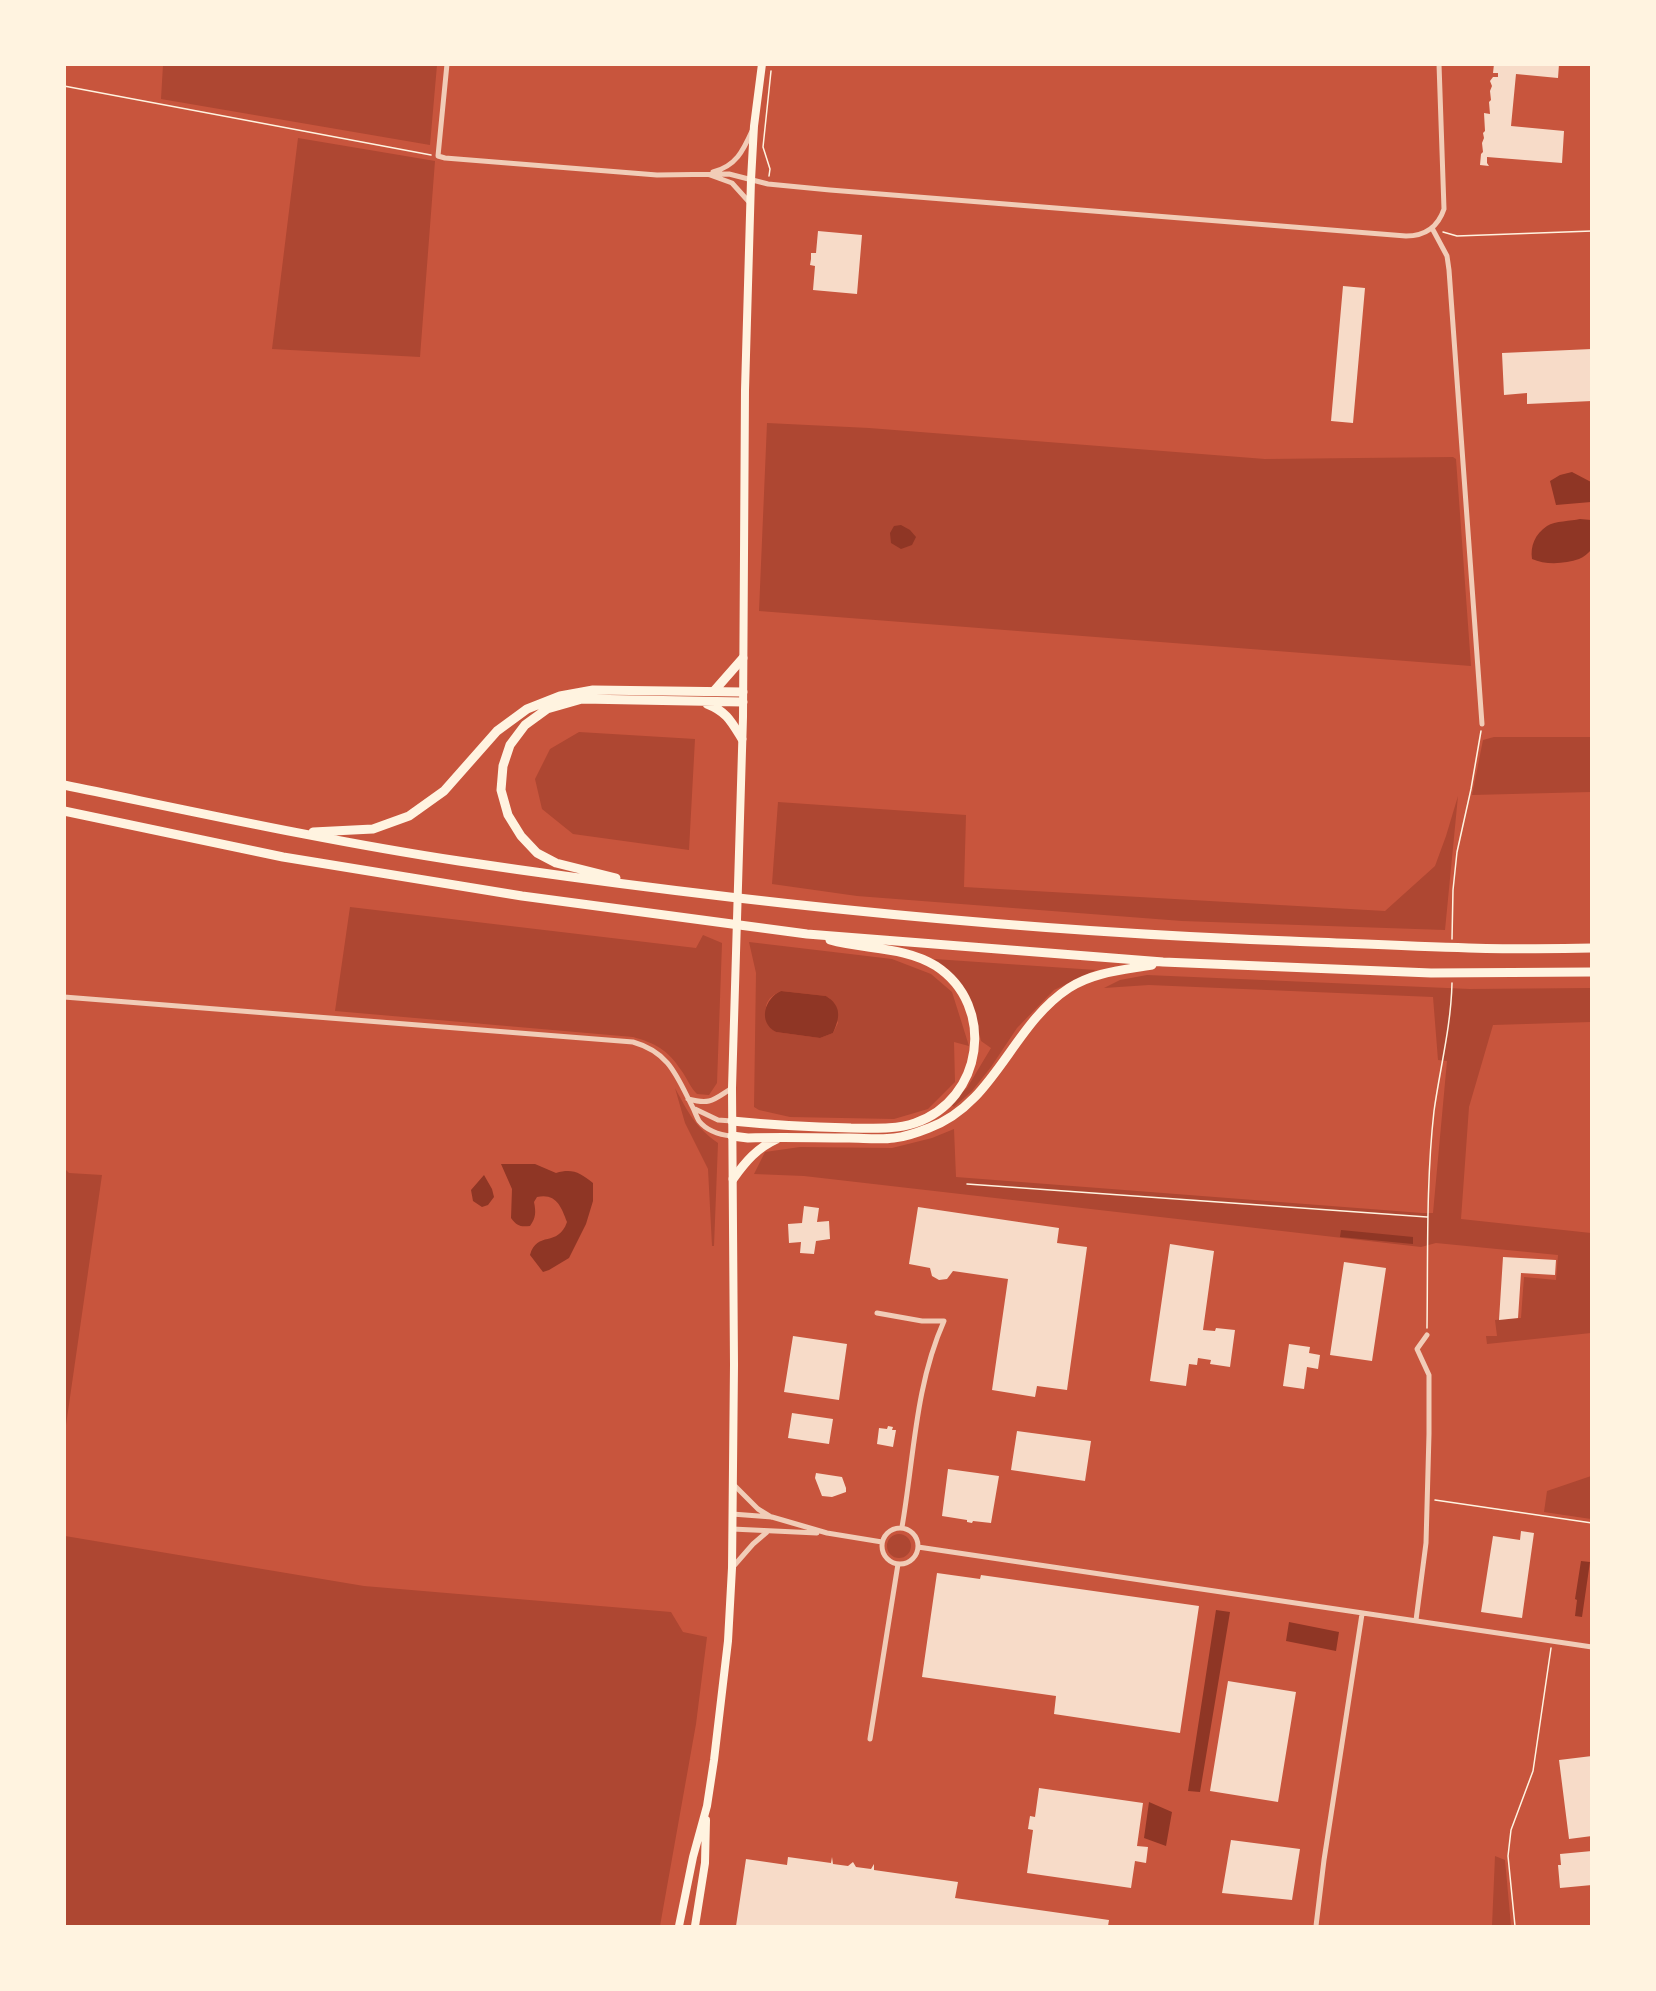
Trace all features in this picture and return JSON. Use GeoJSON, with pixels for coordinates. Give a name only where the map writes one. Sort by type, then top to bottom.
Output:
{"type":"FeatureCollection","features":[{"type":"Feature","properties":{"kind":"highway"},"geometry":{"type":"LineString","coordinates":[[714,691],[743,658]]}},
{"type":"Feature","properties":{"kind":"highway"},"geometry":{"type":"LineString","coordinates":[[295,833],[373,829],[410,816],[444,791],[496,731],[527,710],[560,696],[593,690],[743,692]]}},
{"type":"Feature","properties":{"kind":"highway"},"geometry":{"type":"LineString","coordinates":[[635,885],[603,873],[556,862],[537,853],[521,836],[508,816],[501,790],[510,745],[525,725],[547,709],[582,699],[743,702]]}},
{"type":"Feature","properties":{"kind":"highway"},"geometry":{"type":"LineString","coordinates":[[702,703],[718,709],[729,718],[742,739]]}},
{"type":"Feature","properties":{"kind":"highway"},"geometry":{"type":"LineString","coordinates":[[64,785],[295,833],[457,861],[710,896],[1002,925],[1216,939],[1476,949],[1592,948]]}},
{"type":"Feature","properties":{"kind":"highway"},"geometry":{"type":"LineString","coordinates":[[64,812],[283,857],[522,896],[807,934],[1163,962],[1431,973],[1592,972]]}},
{"type":"Feature","properties":{"kind":"highway"},"geometry":{"type":"LineString","coordinates":[[732,1121],[790,1127],[899,1127],[929,1117],[942,1108],[954,1097],[968,1074],[974,1052],[975,1029],[965,999],[945,974],[935,966],[905,953],[847,945],[807,934]]}},
{"type":"Feature","properties":{"kind":"highway"},"geometry":{"type":"LineString","coordinates":[[732,1136],[748,1138],[894,1138],[930,1128],[968,1106],[990,1080],[1025,1030],[1044,1008],[1070,987],[1096,975],[1163,962]]}},
{"type":"Feature","properties":{"kind":"highway"},"geometry":{"type":"LineString","coordinates":[[733,1179],[752,1154],[779,1138]]}},
{"type":"Feature","properties":{"kind":"main road"},"geometry":{"type":"LineString","coordinates":[[695,1926],[705,1863],[707,1806],[722,1706],[732,1568],[732,1088],[743,702],[745,390],[751,180],[754,126],[762,64]]}},
{"type":"Feature","properties":{"kind":"main road"},"geometry":{"type":"LineString","coordinates":[[679,1926],[693,1857],[707,1806]]}},
{"type":"Feature","properties":{"kind":"street"},"geometry":{"type":"LineString","coordinates":[[447,64],[438,156],[657,175],[729,174],[768,184],[1416,236],[1432,228],[1441,219],[1444,209],[1439,64]]}},
{"type":"Feature","properties":{"kind":"street"},"geometry":{"type":"LineString","coordinates":[[705,174],[723,169],[736,160],[742,153],[754,126]]}},
{"type":"Feature","properties":{"kind":"street"},"geometry":{"type":"LineString","coordinates":[[705,174],[732,183],[751,205]]}},
{"type":"Feature","properties":{"kind":"street"},"geometry":{"type":"LineString","coordinates":[[1432,228],[1448,256],[1482,724]]}},
{"type":"Feature","properties":{"kind":"street"},"geometry":{"type":"LineString","coordinates":[[64,997],[633,1042],[659,1054],[673,1068],[700,1122],[721,1135],[732,1136]]}},
{"type":"Feature","properties":{"kind":"street"},"geometry":{"type":"LineString","coordinates":[[688,1099],[703,1103],[713,1101],[732,1088]]}},
{"type":"Feature","properties":{"kind":"street"},"geometry":{"type":"LineString","coordinates":[[693,1108],[718,1120],[732,1121]]}},
{"type":"Feature","properties":{"kind":"street"},"geometry":{"type":"LineString","coordinates":[[876,1313],[922,1321],[944,1321],[934,1345],[924,1383],[902,1527]]}},
{"type":"Feature","properties":{"kind":"street"},"geometry":{"type":"LineString","coordinates":[[1416,1620],[1426,1543],[1429,1375],[1417,1348],[1427,1335]]}},
{"type":"Feature","properties":{"kind":"street"},"geometry":{"type":"LineString","coordinates":[[733,1484],[758,1509],[772,1517]]}},
{"type":"Feature","properties":{"kind":"street"},"geometry":{"type":"LineString","coordinates":[[732,1514],[772,1517],[827,1533],[882,1542]]}},
{"type":"Feature","properties":{"kind":"street"},"geometry":{"type":"LineString","coordinates":[[902,1527],[914,1534],[918,1547],[911,1560],[898,1564],[885,1556],[882,1542],[889,1531],[902,1527]]}},
{"type":"Feature","properties":{"kind":"street"},"geometry":{"type":"LineString","coordinates":[[732,1528],[767,1532],[827,1533]]}},
{"type":"Feature","properties":{"kind":"street"},"geometry":{"type":"LineString","coordinates":[[732,1568],[767,1532]]}},
{"type":"Feature","properties":{"kind":"street"},"geometry":{"type":"LineString","coordinates":[[918,1547],[1592,1647]]}},
{"type":"Feature","properties":{"kind":"street"},"geometry":{"type":"LineString","coordinates":[[870,1738],[898,1564]]}},
{"type":"Feature","properties":{"kind":"street"},"geometry":{"type":"LineString","coordinates":[[1316,1926],[1362,1614]]}},
{"type":"Feature","properties":{"kind":"path"},"geometry":{"type":"LineString","coordinates":[[768,184],[770,169],[763,147],[771,64]]}},
{"type":"Feature","properties":{"kind":"path"},"geometry":{"type":"LineString","coordinates":[[64,86],[438,156]]}},
{"type":"Feature","properties":{"kind":"path"},"geometry":{"type":"LineString","coordinates":[[1432,228],[1457,236],[1592,231]]}},
{"type":"Feature","properties":{"kind":"path"},"geometry":{"type":"LineString","coordinates":[[1452,942],[1453,890],[1457,852],[1482,724]]}},
{"type":"Feature","properties":{"kind":"path"},"geometry":{"type":"LineString","coordinates":[[1427,1335],[1428,1217],[1434,1111],[1449,1025],[1452,977]]}},
{"type":"Feature","properties":{"kind":"path"},"geometry":{"type":"LineString","coordinates":[[968,1184],[1428,1217]]}},
{"type":"Feature","properties":{"kind":"path"},"geometry":{"type":"LineString","coordinates":[[1428,1499],[1592,1523]]}},
{"type":"Feature","properties":{"kind":"path"},"geometry":{"type":"LineString","coordinates":[[1515,1926],[1508,1856],[1511,1830],[1533,1771],[1552,1641]]}},
{"type":"Feature","properties":{"kind":"shaded area"},"geometry":{"type":"Polygon","coordinates":[[[163,65],[437,65],[430,145],[161,99],[163,65]]]}},
{"type":"Feature","properties":{"kind":"shaded area"},"geometry":{"type":"Polygon","coordinates":[[[298,138],[435,161],[420,357],[272,349],[298,138]]]}},
{"type":"Feature","properties":{"kind":"shaded area"},"geometry":{"type":"Polygon","coordinates":[[[767,423],[869,428],[1265,459],[1453,457],[1456,459],[1471,666],[759,611],[767,423]]]}},
{"type":"Feature","properties":{"kind":"shaded area"},"geometry":{"type":"Polygon","coordinates":[[[1572,472],[1591,482],[1591,502],[1556,505],[1550,481],[1572,472]]]}},
{"type":"Feature","properties":{"kind":"shaded area"},"geometry":{"type":"Polygon","coordinates":[[[1580,519],[1591,520],[1591,550],[1586,555],[1561,563],[1532,559],[1534,541],[1543,529],[1554,523],[1580,519]]]}},
{"type":"Feature","properties":{"kind":"shaded area"},"geometry":{"type":"Polygon","coordinates":[[[901,525],[916,537],[912,545],[901,549],[891,543],[890,533],[894,526],[901,525]]]}},
{"type":"Feature","properties":{"kind":"shaded area"},"geometry":{"type":"Polygon","coordinates":[[[579,732],[695,739],[689,850],[573,834],[542,809],[535,779],[550,749],[579,732]]]}},
{"type":"Feature","properties":{"kind":"shaded area"},"geometry":{"type":"Polygon","coordinates":[[[1494,737],[1591,737],[1591,792],[1472,795],[1483,740],[1494,737]]]}},
{"type":"Feature","properties":{"kind":"shaded area"},"geometry":{"type":"Polygon","coordinates":[[[1458,796],[1445,930],[1182,921],[857,896],[772,884],[778,802],[966,815],[964,887],[1385,911],[1435,866],[1458,796]]]}},
{"type":"Feature","properties":{"kind":"shaded area"},"geometry":{"type":"Polygon","coordinates":[[[350,907],[696,948],[703,935],[722,943],[717,1083],[709,1095],[697,1094],[666,1052],[633,1037],[335,1011],[350,907]]]}},
{"type":"Feature","properties":{"kind":"shaded area"},"geometry":{"type":"Polygon","coordinates":[[[749,942],[892,959],[931,974],[952,992],[969,1046],[954,1042],[955,1082],[928,1109],[894,1119],[790,1117],[759,1110],[754,1107],[756,973],[749,942]],[[781,991],[767,1002],[766,1012],[772,1029],[776,1032],[820,1038],[833,1033],[838,1023],[830,999],[826,996],[781,991]]]}},
{"type":"Feature","properties":{"kind":"shaded area"},"geometry":{"type":"Polygon","coordinates":[[[934,959],[1096,970],[1054,990],[1017,1028],[972,1091],[954,1107],[950,1104],[967,1088],[991,1048],[981,1041],[976,1020],[950,972],[934,959]]]}},
{"type":"Feature","properties":{"kind":"shaded area"},"geometry":{"type":"Polygon","coordinates":[[[1147,975],[1470,989],[1591,988],[1591,1022],[1493,1025],[1469,1107],[1461,1219],[1591,1233],[1591,1333],[1487,1344],[1486,1336],[1497,1336],[1495,1320],[1521,1318],[1524,1277],[1556,1280],[1558,1255],[1436,1243],[1421,1247],[804,1176],[754,1174],[765,1152],[800,1147],[892,1148],[932,1138],[954,1129],[956,1177],[1433,1213],[1447,1061],[1438,1060],[1433,997],[1149,985],[1104,988],[1120,980],[1147,975]]]}},
{"type":"Feature","properties":{"kind":"shaded area"},"geometry":{"type":"Polygon","coordinates":[[[781,991],[826,996],[831,1000],[838,1013],[833,1033],[820,1038],[776,1032],[770,1028],[765,1010],[775,994],[781,991]]]}},
{"type":"Feature","properties":{"kind":"shaded area"},"geometry":{"type":"Polygon","coordinates":[[[675,1088],[698,1125],[718,1143],[714,1246],[712,1246],[708,1169],[685,1123],[675,1088]]]}},
{"type":"Feature","properties":{"kind":"shaded area"},"geometry":{"type":"Polygon","coordinates":[[[501,1164],[535,1164],[556,1173],[576,1172],[593,1183],[593,1201],[586,1224],[569,1258],[543,1272],[530,1255],[533,1247],[542,1240],[558,1235],[567,1222],[565,1216],[557,1202],[543,1196],[537,1197],[534,1202],[534,1218],[530,1226],[515,1223],[511,1218],[512,1189],[501,1164]]]}},
{"type":"Feature","properties":{"kind":"shaded area"},"geometry":{"type":"Polygon","coordinates":[[[65,1169],[69,1173],[102,1175],[65,1432],[65,1169]]]}},
{"type":"Feature","properties":{"kind":"shaded area"},"geometry":{"type":"Polygon","coordinates":[[[484,1175],[494,1197],[488,1205],[482,1207],[473,1201],[471,1190],[484,1175]]]}},
{"type":"Feature","properties":{"kind":"shaded area"},"geometry":{"type":"Polygon","coordinates":[[[1341,1230],[1413,1237],[1413,1244],[1340,1237],[1341,1230]]]}},
{"type":"Feature","properties":{"kind":"shaded area"},"geometry":{"type":"Polygon","coordinates":[[[1591,1476],[1591,1519],[1544,1512],[1547,1491],[1591,1476]]]}},
{"type":"Feature","properties":{"kind":"shaded area"},"geometry":{"type":"Polygon","coordinates":[[[899,1534],[908,1537],[911,1546],[908,1555],[899,1558],[890,1555],[887,1546],[890,1537],[899,1534]]]}},
{"type":"Feature","properties":{"kind":"shaded area"},"geometry":{"type":"Polygon","coordinates":[[[65,1536],[364,1586],[671,1612],[683,1632],[707,1637],[696,1724],[660,1926],[65,1926],[65,1536]]]}},
{"type":"Feature","properties":{"kind":"shaded area"},"geometry":{"type":"Polygon","coordinates":[[[1581,1561],[1590,1562],[1582,1617],[1575,1616],[1577,1600],[1575,1599],[1581,1561]]]}},
{"type":"Feature","properties":{"kind":"shaded area"},"geometry":{"type":"Polygon","coordinates":[[[1216,1610],[1230,1612],[1200,1792],[1188,1791],[1216,1610]]]}},
{"type":"Feature","properties":{"kind":"shaded area"},"geometry":{"type":"Polygon","coordinates":[[[1289,1622],[1339,1632],[1336,1651],[1286,1641],[1289,1622]]]}},
{"type":"Feature","properties":{"kind":"shaded area"},"geometry":{"type":"Polygon","coordinates":[[[1149,1802],[1172,1812],[1166,1846],[1144,1838],[1149,1802]]]}},
{"type":"Feature","properties":{"kind":"shaded area"},"geometry":{"type":"Polygon","coordinates":[[[1495,1856],[1505,1860],[1511,1926],[1492,1926],[1495,1856]]]}},
{"type":"Feature","properties":{"kind":"building"},"geometry":{"type":"Polygon","coordinates":[[[1494,64],[1559,64],[1558,78],[1516,74],[1511,126],[1564,131],[1562,163],[1487,157],[1489,166],[1480,165],[1485,131],[1484,113],[1490,114],[1489,102],[1492,86],[1490,81],[1493,77],[1498,77],[1498,73],[1493,73],[1494,64]]]}},
{"type":"Feature","properties":{"kind":"building"},"geometry":{"type":"Polygon","coordinates":[[[818,231],[862,235],[857,294],[813,290],[815,266],[810,265],[811,253],[816,253],[818,231]]]}},
{"type":"Feature","properties":{"kind":"building"},"geometry":{"type":"Polygon","coordinates":[[[1343,286],[1365,288],[1353,423],[1331,421],[1343,286]]]}},
{"type":"Feature","properties":{"kind":"building"},"geometry":{"type":"Polygon","coordinates":[[[1592,349],[1592,401],[1527,404],[1527,393],[1504,395],[1502,353],[1592,349]]]}},
{"type":"Feature","properties":{"kind":"building"},"geometry":{"type":"Polygon","coordinates":[[[804,1206],[819,1208],[817,1222],[829,1221],[830,1239],[816,1241],[814,1254],[800,1253],[801,1242],[789,1243],[788,1224],[802,1223],[804,1206]]]}},
{"type":"Feature","properties":{"kind":"building"},"geometry":{"type":"Polygon","coordinates":[[[918,1207],[1059,1228],[1057,1243],[1087,1247],[1067,1390],[1037,1386],[1035,1397],[992,1390],[1008,1279],[953,1271],[947,1279],[939,1280],[932,1276],[930,1268],[909,1264],[918,1207]]]}},
{"type":"Feature","properties":{"kind":"building"},"geometry":{"type":"Polygon","coordinates":[[[1170,1244],[1214,1251],[1203,1330],[1215,1331],[1216,1328],[1235,1330],[1230,1367],[1210,1364],[1211,1360],[1198,1358],[1197,1365],[1189,1364],[1186,1386],[1150,1381],[1170,1244]]]}},
{"type":"Feature","properties":{"kind":"building"},"geometry":{"type":"Polygon","coordinates":[[[1503,1257],[1556,1260],[1555,1275],[1521,1273],[1518,1318],[1499,1320],[1503,1257]]]}},
{"type":"Feature","properties":{"kind":"building"},"geometry":{"type":"Polygon","coordinates":[[[1344,1262],[1386,1268],[1372,1361],[1330,1355],[1344,1262]]]}},
{"type":"Feature","properties":{"kind":"building"},"geometry":{"type":"Polygon","coordinates":[[[793,1336],[847,1344],[839,1400],[784,1392],[793,1336]]]}},
{"type":"Feature","properties":{"kind":"building"},"geometry":{"type":"Polygon","coordinates":[[[1289,1344],[1310,1347],[1309,1353],[1320,1355],[1318,1369],[1307,1367],[1304,1389],[1283,1386],[1289,1344]]]}},
{"type":"Feature","properties":{"kind":"building"},"geometry":{"type":"Polygon","coordinates":[[[792,1413],[833,1419],[829,1444],[788,1438],[792,1413]]]}},
{"type":"Feature","properties":{"kind":"building"},"geometry":{"type":"Polygon","coordinates":[[[888,1426],[896,1430],[893,1447],[877,1444],[879,1428],[887,1429],[888,1426]]]}},
{"type":"Feature","properties":{"kind":"building"},"geometry":{"type":"Polygon","coordinates":[[[1017,1431],[1091,1441],[1085,1481],[1011,1470],[1017,1431]]]}},
{"type":"Feature","properties":{"kind":"building"},"geometry":{"type":"Polygon","coordinates":[[[948,1469],[999,1476],[991,1523],[973,1521],[972,1523],[942,1516],[948,1469]]]}},
{"type":"Feature","properties":{"kind":"building"},"geometry":{"type":"Polygon","coordinates":[[[816,1473],[842,1477],[846,1492],[832,1497],[822,1496],[815,1478],[816,1473]]]}},
{"type":"Feature","properties":{"kind":"building"},"geometry":{"type":"Polygon","coordinates":[[[1521,1531],[1534,1533],[1522,1618],[1481,1612],[1493,1536],[1520,1540],[1521,1531]]]}},
{"type":"Feature","properties":{"kind":"building"},"geometry":{"type":"Polygon","coordinates":[[[937,1573],[980,1579],[981,1575],[1199,1606],[1180,1733],[1054,1714],[1056,1696],[922,1677],[937,1573]]]}},
{"type":"Feature","properties":{"kind":"building"},"geometry":{"type":"Polygon","coordinates":[[[1228,1681],[1296,1692],[1278,1802],[1210,1791],[1228,1681]]]}},
{"type":"Feature","properties":{"kind":"building"},"geometry":{"type":"Polygon","coordinates":[[[1592,1756],[1592,1836],[1569,1839],[1559,1760],[1592,1756]]]}},
{"type":"Feature","properties":{"kind":"building"},"geometry":{"type":"Polygon","coordinates":[[[1039,1788],[1143,1803],[1137,1846],[1148,1847],[1146,1863],[1135,1861],[1131,1888],[1027,1873],[1033,1830],[1028,1829],[1030,1816],[1035,1817],[1039,1788]]]}},
{"type":"Feature","properties":{"kind":"building"},"geometry":{"type":"Polygon","coordinates":[[[1231,1840],[1300,1849],[1292,1900],[1222,1893],[1231,1840]]]}},
{"type":"Feature","properties":{"kind":"building"},"geometry":{"type":"Polygon","coordinates":[[[1592,1851],[1592,1885],[1560,1888],[1558,1865],[1561,1865],[1560,1854],[1592,1851]]]}},
{"type":"Feature","properties":{"kind":"building"},"geometry":{"type":"Polygon","coordinates":[[[788,1857],[831,1863],[832,1857],[833,1864],[848,1866],[853,1862],[856,1867],[871,1869],[874,1864],[874,1870],[958,1882],[955,1898],[1109,1920],[1108,1926],[736,1926],[746,1859],[787,1865],[788,1857]]]}}]}
